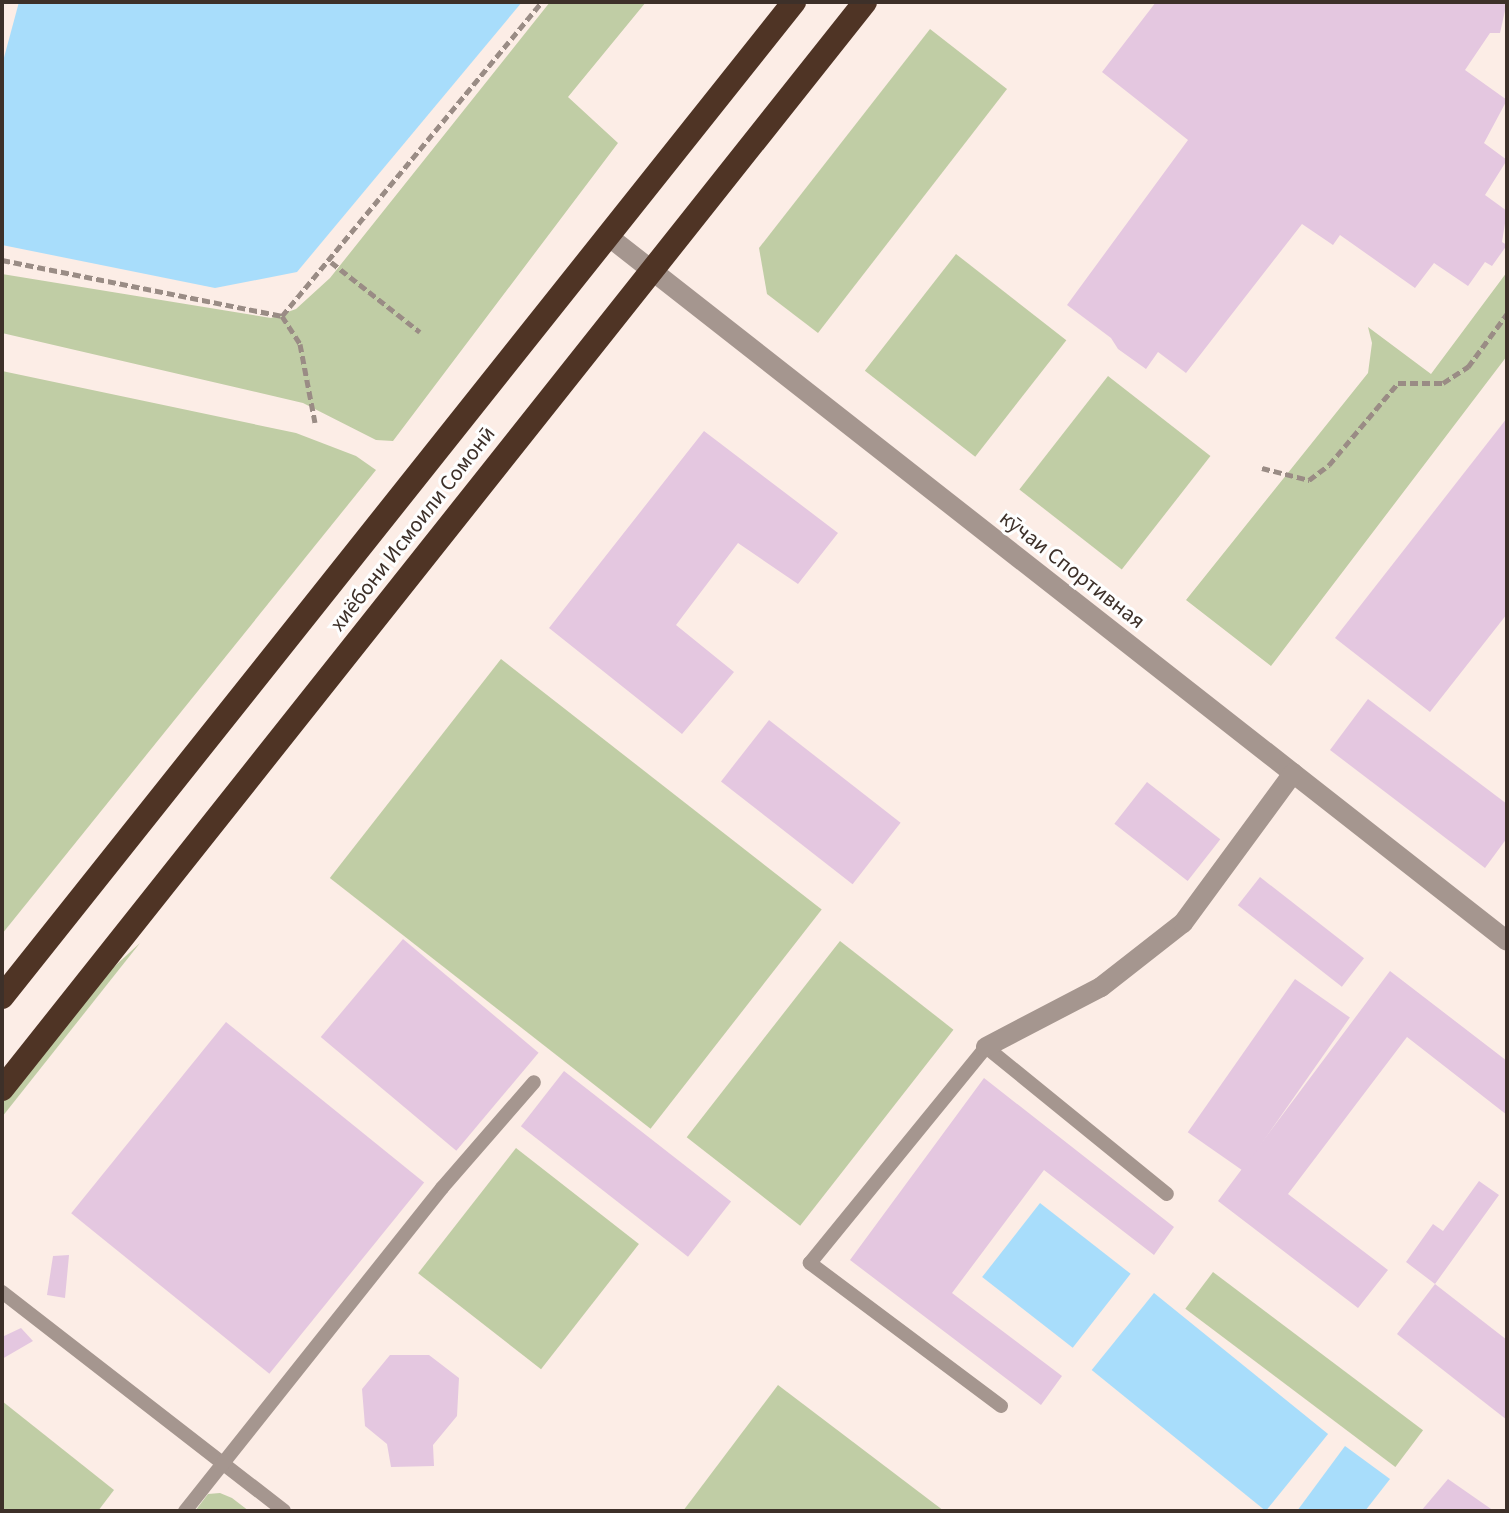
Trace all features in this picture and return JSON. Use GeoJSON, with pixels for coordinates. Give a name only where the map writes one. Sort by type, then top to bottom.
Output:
{"type":"FeatureCollection","features":[{"type":"Feature","properties":{"kind":"highway","name":"хиёбони Исмоили Сомонӣ"},"geometry":{"type":"LineString","coordinates":[[2,997],[794,2]]}},
{"type":"Feature","properties":{"kind":"highway","name":"хиёбони Исмоили Сомонӣ"},"geometry":{"type":"LineString","coordinates":[[2,1089],[865,2]]}},
{"type":"Feature","properties":{"kind":"street","name":"кӯчаи Спортивная"},"geometry":{"type":"LineString","coordinates":[[608,236],[1507,941]]}},
{"type":"Feature","properties":{"kind":"street"},"geometry":{"type":"LineString","coordinates":[[986,1047],[1101,987],[1183,923],[1293,773]]}},
{"type":"Feature","properties":{"kind":"lane"},"geometry":{"type":"LineString","coordinates":[[1001,1406],[810,1263],[986,1047],[1167,1194]]}},
{"type":"Feature","properties":{"kind":"lane"},"geometry":{"type":"LineString","coordinates":[[190,1508],[222,1463],[534,1082]]}},
{"type":"Feature","properties":{"kind":"lane"},"geometry":{"type":"LineString","coordinates":[[2,1292],[284,1511]]}},
{"type":"Feature","properties":{"kind":"path"},"geometry":{"type":"LineString","coordinates":[[282,316],[331,262],[542,2]]}},
{"type":"Feature","properties":{"kind":"path"},"geometry":{"type":"LineString","coordinates":[[2,260],[282,316],[300,344],[315,423]]}},
{"type":"Feature","properties":{"kind":"path"},"geometry":{"type":"LineString","coordinates":[[331,262],[420,332]]}},
{"type":"Feature","properties":{"kind":"path"},"geometry":{"type":"LineString","coordinates":[[1262,468],[1309,480],[1329,465],[1398,383],[1443,383],[1468,367],[1507,314]]}},
{"type":"Feature","properties":{"kind":"green space"},"geometry":{"type":"Polygon","coordinates":[[[550,2],[646,2],[568,97],[618,143],[393,441],[376,440],[303,403],[2,333],[2,274],[271,318],[296,309],[330,278],[550,2]]]}},
{"type":"Feature","properties":{"kind":"green space"},"geometry":{"type":"Polygon","coordinates":[[[930,29],[1007,89],[818,333],[767,294],[759,248],[930,29]]]}},
{"type":"Feature","properties":{"kind":"green space"},"geometry":{"type":"Polygon","coordinates":[[[956,254],[1066,340],[975,457],[865,371],[956,254]]]}},
{"type":"Feature","properties":{"kind":"green space"},"geometry":{"type":"Polygon","coordinates":[[[1507,272],[1507,356],[1271,666],[1186,600],[1368,373],[1372,343],[1368,327],[1431,374],[1507,272]]]}},
{"type":"Feature","properties":{"kind":"green space"},"geometry":{"type":"Polygon","coordinates":[[[2,371],[296,433],[356,456],[376,470],[2,934],[2,371]]]}},
{"type":"Feature","properties":{"kind":"green space"},"geometry":{"type":"Polygon","coordinates":[[[1108,376],[1210,456],[1122,570],[1019,489],[1108,376]]]}},
{"type":"Feature","properties":{"kind":"green space"},"geometry":{"type":"Polygon","coordinates":[[[501,659],[822,910],[651,1129],[330,878],[501,659]]]}},
{"type":"Feature","properties":{"kind":"green space"},"geometry":{"type":"Polygon","coordinates":[[[840,941],[953,1030],[800,1226],[687,1137],[840,941]]]}},
{"type":"Feature","properties":{"kind":"green space"},"geometry":{"type":"Polygon","coordinates":[[[140,943],[2,1117],[2,1098],[92,987],[140,943]]]}},
{"type":"Feature","properties":{"kind":"green space"},"geometry":{"type":"Polygon","coordinates":[[[516,1148],[639,1244],[541,1369],[418,1273],[516,1148]]]}},
{"type":"Feature","properties":{"kind":"green space"},"geometry":{"type":"Polygon","coordinates":[[[1213,1272],[1423,1430],[1395,1467],[1185,1309],[1213,1272]]]}},
{"type":"Feature","properties":{"kind":"green space"},"geometry":{"type":"Polygon","coordinates":[[[778,1385],[944,1511],[683,1511],[778,1385]]]}},
{"type":"Feature","properties":{"kind":"green space"},"geometry":{"type":"Polygon","coordinates":[[[2,1401],[114,1490],[98,1511],[2,1511],[2,1401]]]}},
{"type":"Feature","properties":{"kind":"green space"},"geometry":{"type":"Polygon","coordinates":[[[220,1493],[249,1511],[195,1511],[208,1494],[220,1493]]]}},
{"type":"Feature","properties":{"kind":"water"},"geometry":{"type":"Polygon","coordinates":[[[19,2],[522,2],[297,272],[215,288],[2,245],[2,65],[19,2]]]}},
{"type":"Feature","properties":{"kind":"water"},"geometry":{"type":"Polygon","coordinates":[[[1040,1203],[1131,1274],[1073,1348],[982,1277],[1040,1203]]]}},
{"type":"Feature","properties":{"kind":"water"},"geometry":{"type":"Polygon","coordinates":[[[1154,1293],[1328,1434],[1266,1511],[1092,1370],[1154,1293]]]}},
{"type":"Feature","properties":{"kind":"water"},"geometry":{"type":"Polygon","coordinates":[[[1345,1446],[1390,1479],[1365,1511],[1297,1511],[1345,1446]]]}},
{"type":"Feature","properties":{"kind":"building"},"geometry":{"type":"Polygon","coordinates":[[[1156,2],[1507,2],[1500,33],[1490,33],[1465,70],[1507,100],[1484,143],[1507,160],[1485,195],[1507,211],[1502,242],[1507,245],[1492,266],[1485,262],[1468,286],[1434,263],[1415,288],[1340,235],[1333,245],[1302,224],[1186,373],[1158,352],[1146,369],[1118,349],[1111,338],[1067,305],[1188,140],[1102,72],[1156,2]]]}},
{"type":"Feature","properties":{"kind":"building"},"geometry":{"type":"Polygon","coordinates":[[[1507,418],[1507,614],[1430,712],[1335,638],[1507,418]]]}},
{"type":"Feature","properties":{"kind":"building"},"geometry":{"type":"Polygon","coordinates":[[[704,431],[838,533],[798,584],[738,543],[676,625],[734,672],[682,734],[549,628],[704,431]]]}},
{"type":"Feature","properties":{"kind":"building"},"geometry":{"type":"Polygon","coordinates":[[[1368,699],[1507,804],[1507,838],[1485,868],[1330,750],[1368,699]]]}},
{"type":"Feature","properties":{"kind":"building"},"geometry":{"type":"Polygon","coordinates":[[[769,720],[901,823],[853,884],[721,781],[769,720]]]}},
{"type":"Feature","properties":{"kind":"building"},"geometry":{"type":"Polygon","coordinates":[[[1147,782],[1220,839],[1188,881],[1114,824],[1147,782]]]}},
{"type":"Feature","properties":{"kind":"building"},"geometry":{"type":"Polygon","coordinates":[[[1260,877],[1364,958],[1342,987],[1238,905],[1260,877]]]}},
{"type":"Feature","properties":{"kind":"building"},"geometry":{"type":"Polygon","coordinates":[[[403,939],[539,1053],[456,1151],[321,1037],[403,939]]]}},
{"type":"Feature","properties":{"kind":"building"},"geometry":{"type":"Polygon","coordinates":[[[1390,971],[1507,1061],[1507,1115],[1407,1037],[1288,1194],[1388,1270],[1358,1308],[1218,1201],[1390,971]]]}},
{"type":"Feature","properties":{"kind":"building"},"geometry":{"type":"Polygon","coordinates":[[[1295,979],[1350,1017],[1243,1171],[1188,1132],[1295,979]]]}},
{"type":"Feature","properties":{"kind":"building"},"geometry":{"type":"Polygon","coordinates":[[[226,1022],[424,1182],[269,1374],[71,1213],[226,1022]]]}},
{"type":"Feature","properties":{"kind":"building"},"geometry":{"type":"Polygon","coordinates":[[[564,1071],[731,1202],[688,1257],[521,1126],[564,1071]]]}},
{"type":"Feature","properties":{"kind":"building"},"geometry":{"type":"Polygon","coordinates":[[[984,1078],[1174,1227],[1154,1255],[1044,1170],[952,1293],[1062,1376],[1041,1405],[850,1260],[984,1078]]]}},
{"type":"Feature","properties":{"kind":"building"},"geometry":{"type":"Polygon","coordinates":[[[1479,1181],[1499,1195],[1435,1284],[1406,1262],[1433,1224],[1443,1231],[1479,1181]]]}},
{"type":"Feature","properties":{"kind":"building"},"geometry":{"type":"Polygon","coordinates":[[[69,1255],[65,1298],[47,1295],[53,1256],[69,1255]]]}},
{"type":"Feature","properties":{"kind":"building"},"geometry":{"type":"Polygon","coordinates":[[[1435,1284],[1507,1340],[1507,1420],[1397,1334],[1435,1284]]]}},
{"type":"Feature","properties":{"kind":"building"},"geometry":{"type":"Polygon","coordinates":[[[21,1328],[33,1341],[2,1359],[2,1337],[21,1328]]]}},
{"type":"Feature","properties":{"kind":"building"},"geometry":{"type":"Polygon","coordinates":[[[390,1355],[429,1355],[459,1378],[457,1416],[433,1445],[434,1466],[391,1467],[387,1444],[365,1426],[362,1389],[390,1355]]]}},
{"type":"Feature","properties":{"kind":"building"},"geometry":{"type":"Polygon","coordinates":[[[1448,1479],[1494,1511],[1421,1511],[1448,1479]]]}}]}
